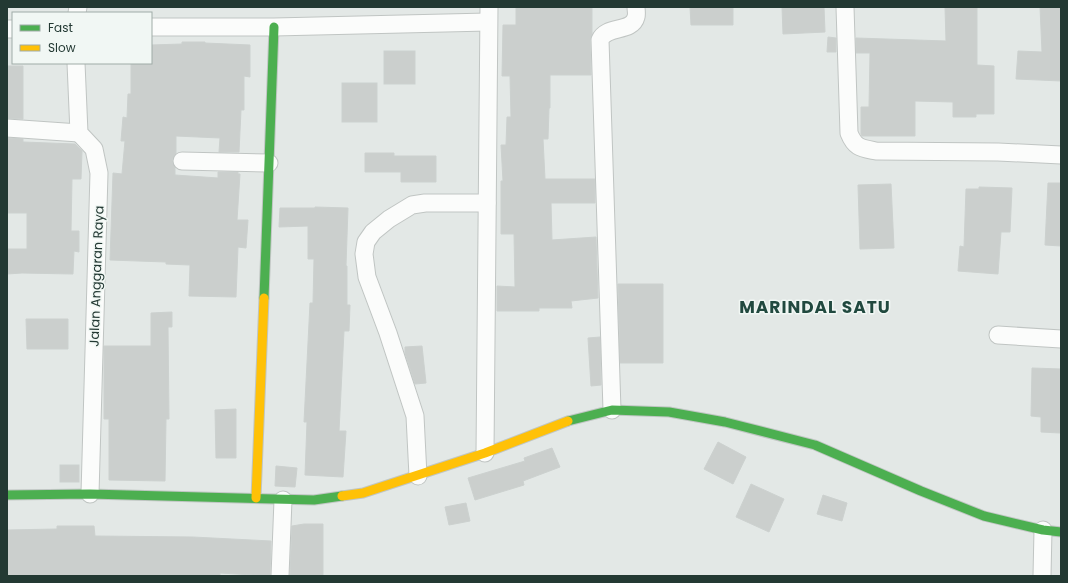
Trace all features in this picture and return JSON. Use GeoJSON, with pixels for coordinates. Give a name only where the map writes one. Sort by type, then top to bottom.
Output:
{"type":"FeatureCollection","features":[{"type":"Feature","properties":{"kind":"street"},"geometry":{"type":"LineString","coordinates":[[612,410],[600,40],[602,35],[606,32],[630,24],[636,18],[636,7]]}},
{"type":"Feature","properties":{"kind":"street"},"geometry":{"type":"LineString","coordinates":[[845,7],[848,134],[856,146],[876,151],[998,152],[1061,155]]}},
{"type":"Feature","properties":{"kind":"street"},"geometry":{"type":"LineString","coordinates":[[152,27],[274,27],[488,15],[485,453]]}},
{"type":"Feature","properties":{"kind":"street"},"geometry":{"type":"LineString","coordinates":[[256,498],[274,27]]}},
{"type":"Feature","properties":{"kind":"street"},"geometry":{"type":"LineString","coordinates":[[7,128],[79,133],[76,64]]}},
{"type":"Feature","properties":{"kind":"street","name":"Jalan Anggaran Raya"},"geometry":{"type":"LineString","coordinates":[[79,133],[94,149],[99,173],[90,494]]}},
{"type":"Feature","properties":{"kind":"street"},"geometry":{"type":"LineString","coordinates":[[182,161],[269,163]]}},
{"type":"Feature","properties":{"kind":"street"},"geometry":{"type":"LineString","coordinates":[[418,476],[415,416],[368,277],[364,254],[366,242],[373,232],[389,219],[412,205],[425,203],[487,203]]}},
{"type":"Feature","properties":{"kind":"street"},"geometry":{"type":"LineString","coordinates":[[998,335],[1061,339]]}},
{"type":"Feature","properties":{"kind":"street"},"geometry":{"type":"LineString","coordinates":[[7,495],[90,494],[314,500],[363,494],[485,453],[562,423],[612,410],[669,412],[711,419],[766,431],[815,445],[921,491],[984,516],[1043,530],[1061,532]]}},
{"type":"Feature","properties":{"kind":"street"},"geometry":{"type":"LineString","coordinates":[[280,576],[283,500]]}},
{"type":"Feature","properties":{"kind":"street"},"geometry":{"type":"LineString","coordinates":[[1042,576],[1043,530]]}},
{"type":"Feature","properties":{"kind":"building"},"geometry":{"type":"Polygon","coordinates":[[[516,7],[592,7],[592,34],[590,40],[591,75],[550,75],[548,139],[543,139],[545,179],[595,179],[595,203],[551,203],[552,240],[596,237],[598,298],[571,301],[572,308],[539,308],[539,311],[497,311],[497,286],[515,287],[514,234],[501,234],[501,181],[503,181],[501,145],[506,145],[507,117],[511,117],[510,76],[502,76],[503,25],[516,25],[516,7]]]}},
{"type":"Feature","properties":{"kind":"building"},"geometry":{"type":"Polygon","coordinates":[[[690,7],[733,7],[733,25],[691,25],[690,7]]]}},
{"type":"Feature","properties":{"kind":"building"},"geometry":{"type":"Polygon","coordinates":[[[782,7],[824,7],[825,32],[783,34],[782,7]]]}},
{"type":"Feature","properties":{"kind":"building"},"geometry":{"type":"Polygon","coordinates":[[[945,7],[977,7],[977,65],[994,66],[994,114],[976,114],[976,117],[953,117],[953,102],[915,101],[915,136],[862,136],[861,107],[869,107],[870,53],[856,53],[856,38],[946,41],[945,7]]]}},
{"type":"Feature","properties":{"kind":"building"},"geometry":{"type":"Polygon","coordinates":[[[1040,7],[1061,7],[1061,81],[1016,79],[1018,51],[1042,52],[1040,7]]]}},
{"type":"Feature","properties":{"kind":"building"},"geometry":{"type":"Polygon","coordinates":[[[828,37],[836,38],[836,52],[827,52],[828,37]]]}},
{"type":"Feature","properties":{"kind":"building"},"geometry":{"type":"Polygon","coordinates":[[[182,42],[205,42],[250,45],[250,77],[244,76],[244,110],[241,110],[239,152],[219,152],[220,138],[176,136],[176,154],[172,160],[175,168],[175,175],[218,178],[218,172],[238,172],[238,174],[240,174],[237,220],[248,220],[246,248],[238,247],[236,297],[189,296],[190,265],[166,264],[166,262],[110,260],[113,173],[122,174],[125,141],[121,141],[123,117],[127,118],[128,94],[131,94],[131,64],[152,64],[152,45],[182,44],[182,42]]]}},
{"type":"Feature","properties":{"kind":"building"},"geometry":{"type":"Polygon","coordinates":[[[384,51],[415,51],[415,84],[384,84],[384,51]]]}},
{"type":"Feature","properties":{"kind":"building"},"geometry":{"type":"Polygon","coordinates":[[[7,66],[23,66],[23,119],[7,118],[7,66]]]}},
{"type":"Feature","properties":{"kind":"building"},"geometry":{"type":"Polygon","coordinates":[[[342,83],[377,83],[377,122],[342,122],[342,83]]]}},
{"type":"Feature","properties":{"kind":"building"},"geometry":{"type":"Polygon","coordinates":[[[7,138],[23,139],[23,142],[75,144],[82,151],[81,179],[72,179],[71,231],[79,231],[79,252],[74,251],[73,274],[7,274],[7,249],[27,249],[27,213],[7,213],[7,138]]]}},
{"type":"Feature","properties":{"kind":"building"},"geometry":{"type":"Polygon","coordinates":[[[365,153],[394,153],[394,156],[436,156],[436,182],[401,182],[401,172],[365,172],[365,153]]]}},
{"type":"Feature","properties":{"kind":"building"},"geometry":{"type":"Polygon","coordinates":[[[1048,183],[1061,183],[1061,246],[1045,245],[1048,183]]]}},
{"type":"Feature","properties":{"kind":"building"},"geometry":{"type":"Polygon","coordinates":[[[891,184],[894,248],[860,249],[858,185],[891,184]]]}},
{"type":"Feature","properties":{"kind":"building"},"geometry":{"type":"Polygon","coordinates":[[[979,187],[1012,188],[1010,232],[1001,232],[998,274],[958,271],[960,246],[964,247],[966,189],[979,189],[979,187]]]}},
{"type":"Feature","properties":{"kind":"building"},"geometry":{"type":"Polygon","coordinates":[[[280,208],[348,208],[346,266],[347,305],[350,305],[349,331],[344,331],[339,431],[346,431],[343,477],[305,475],[307,422],[304,422],[310,303],[313,303],[314,259],[308,259],[308,226],[279,227],[280,208]]]}},
{"type":"Feature","properties":{"kind":"building"},"geometry":{"type":"Polygon","coordinates":[[[618,284],[663,284],[663,363],[620,363],[618,284]]]}},
{"type":"Feature","properties":{"kind":"building"},"geometry":{"type":"Polygon","coordinates":[[[172,312],[172,327],[168,327],[169,419],[166,419],[165,481],[109,480],[109,419],[104,419],[104,346],[151,346],[151,313],[172,312]]]}},
{"type":"Feature","properties":{"kind":"building"},"geometry":{"type":"Polygon","coordinates":[[[26,319],[68,319],[68,349],[27,349],[26,319]]]}},
{"type":"Feature","properties":{"kind":"building"},"geometry":{"type":"Polygon","coordinates":[[[600,337],[601,385],[591,386],[588,338],[600,337]]]}},
{"type":"Feature","properties":{"kind":"building"},"geometry":{"type":"Polygon","coordinates":[[[422,346],[426,383],[415,384],[405,353],[405,347],[422,346]]]}},
{"type":"Feature","properties":{"kind":"building"},"geometry":{"type":"Polygon","coordinates":[[[1032,368],[1061,369],[1060,433],[1041,432],[1041,417],[1031,416],[1032,368]]]}},
{"type":"Feature","properties":{"kind":"building"},"geometry":{"type":"Polygon","coordinates":[[[236,409],[236,458],[216,458],[215,410],[236,409]]]}},
{"type":"Feature","properties":{"kind":"building"},"geometry":{"type":"Polygon","coordinates":[[[718,442],[746,457],[733,484],[704,469],[718,442]]]}},
{"type":"Feature","properties":{"kind":"building"},"geometry":{"type":"Polygon","coordinates":[[[552,448],[560,467],[523,481],[524,485],[475,500],[468,478],[525,461],[524,458],[552,448]]]}},
{"type":"Feature","properties":{"kind":"building"},"geometry":{"type":"Polygon","coordinates":[[[60,465],[79,465],[79,482],[60,482],[60,465]]]}},
{"type":"Feature","properties":{"kind":"building"},"geometry":{"type":"Polygon","coordinates":[[[276,466],[297,468],[295,487],[275,486],[276,466]]]}},
{"type":"Feature","properties":{"kind":"building"},"geometry":{"type":"Polygon","coordinates":[[[751,484],[784,499],[769,532],[736,517],[751,484]]]}},
{"type":"Feature","properties":{"kind":"building"},"geometry":{"type":"Polygon","coordinates":[[[823,495],[847,503],[842,521],[817,514],[823,495]]]}},
{"type":"Feature","properties":{"kind":"building"},"geometry":{"type":"Polygon","coordinates":[[[466,503],[470,521],[449,525],[445,507],[466,503]]]}},
{"type":"Feature","properties":{"kind":"building"},"geometry":{"type":"Polygon","coordinates":[[[304,524],[323,524],[323,576],[290,576],[292,526],[304,524]]]}},
{"type":"Feature","properties":{"kind":"building"},"geometry":{"type":"Polygon","coordinates":[[[57,526],[94,526],[95,536],[193,537],[271,541],[270,576],[220,573],[220,576],[7,576],[7,530],[57,529],[57,526]]]}},
{"type":"Feature","properties":{"kind":"traffic: fast"},"geometry":{"type":"LineString","coordinates":[[264,298],[274,27]]}},
{"type":"Feature","properties":{"kind":"traffic: fast"},"geometry":{"type":"LineString","coordinates":[[568,421],[612,410],[669,412],[725,422],[815,445],[921,491],[984,516],[1043,530],[1061,532]]}},
{"type":"Feature","properties":{"kind":"traffic: fast"},"geometry":{"type":"LineString","coordinates":[[7,495],[90,494],[314,500],[342,496]]}},
{"type":"Feature","properties":{"kind":"traffic: slow"},"geometry":{"type":"LineString","coordinates":[[256,498],[264,298]]}},
{"type":"Feature","properties":{"kind":"traffic: slow"},"geometry":{"type":"LineString","coordinates":[[342,496],[363,493],[485,453],[568,421]]}},
{"type":"Feature","properties":{"kind":"district","name":"MARINDAL SATU"},"geometry":{"type":"Point","coordinates":[815,307]}}]}
